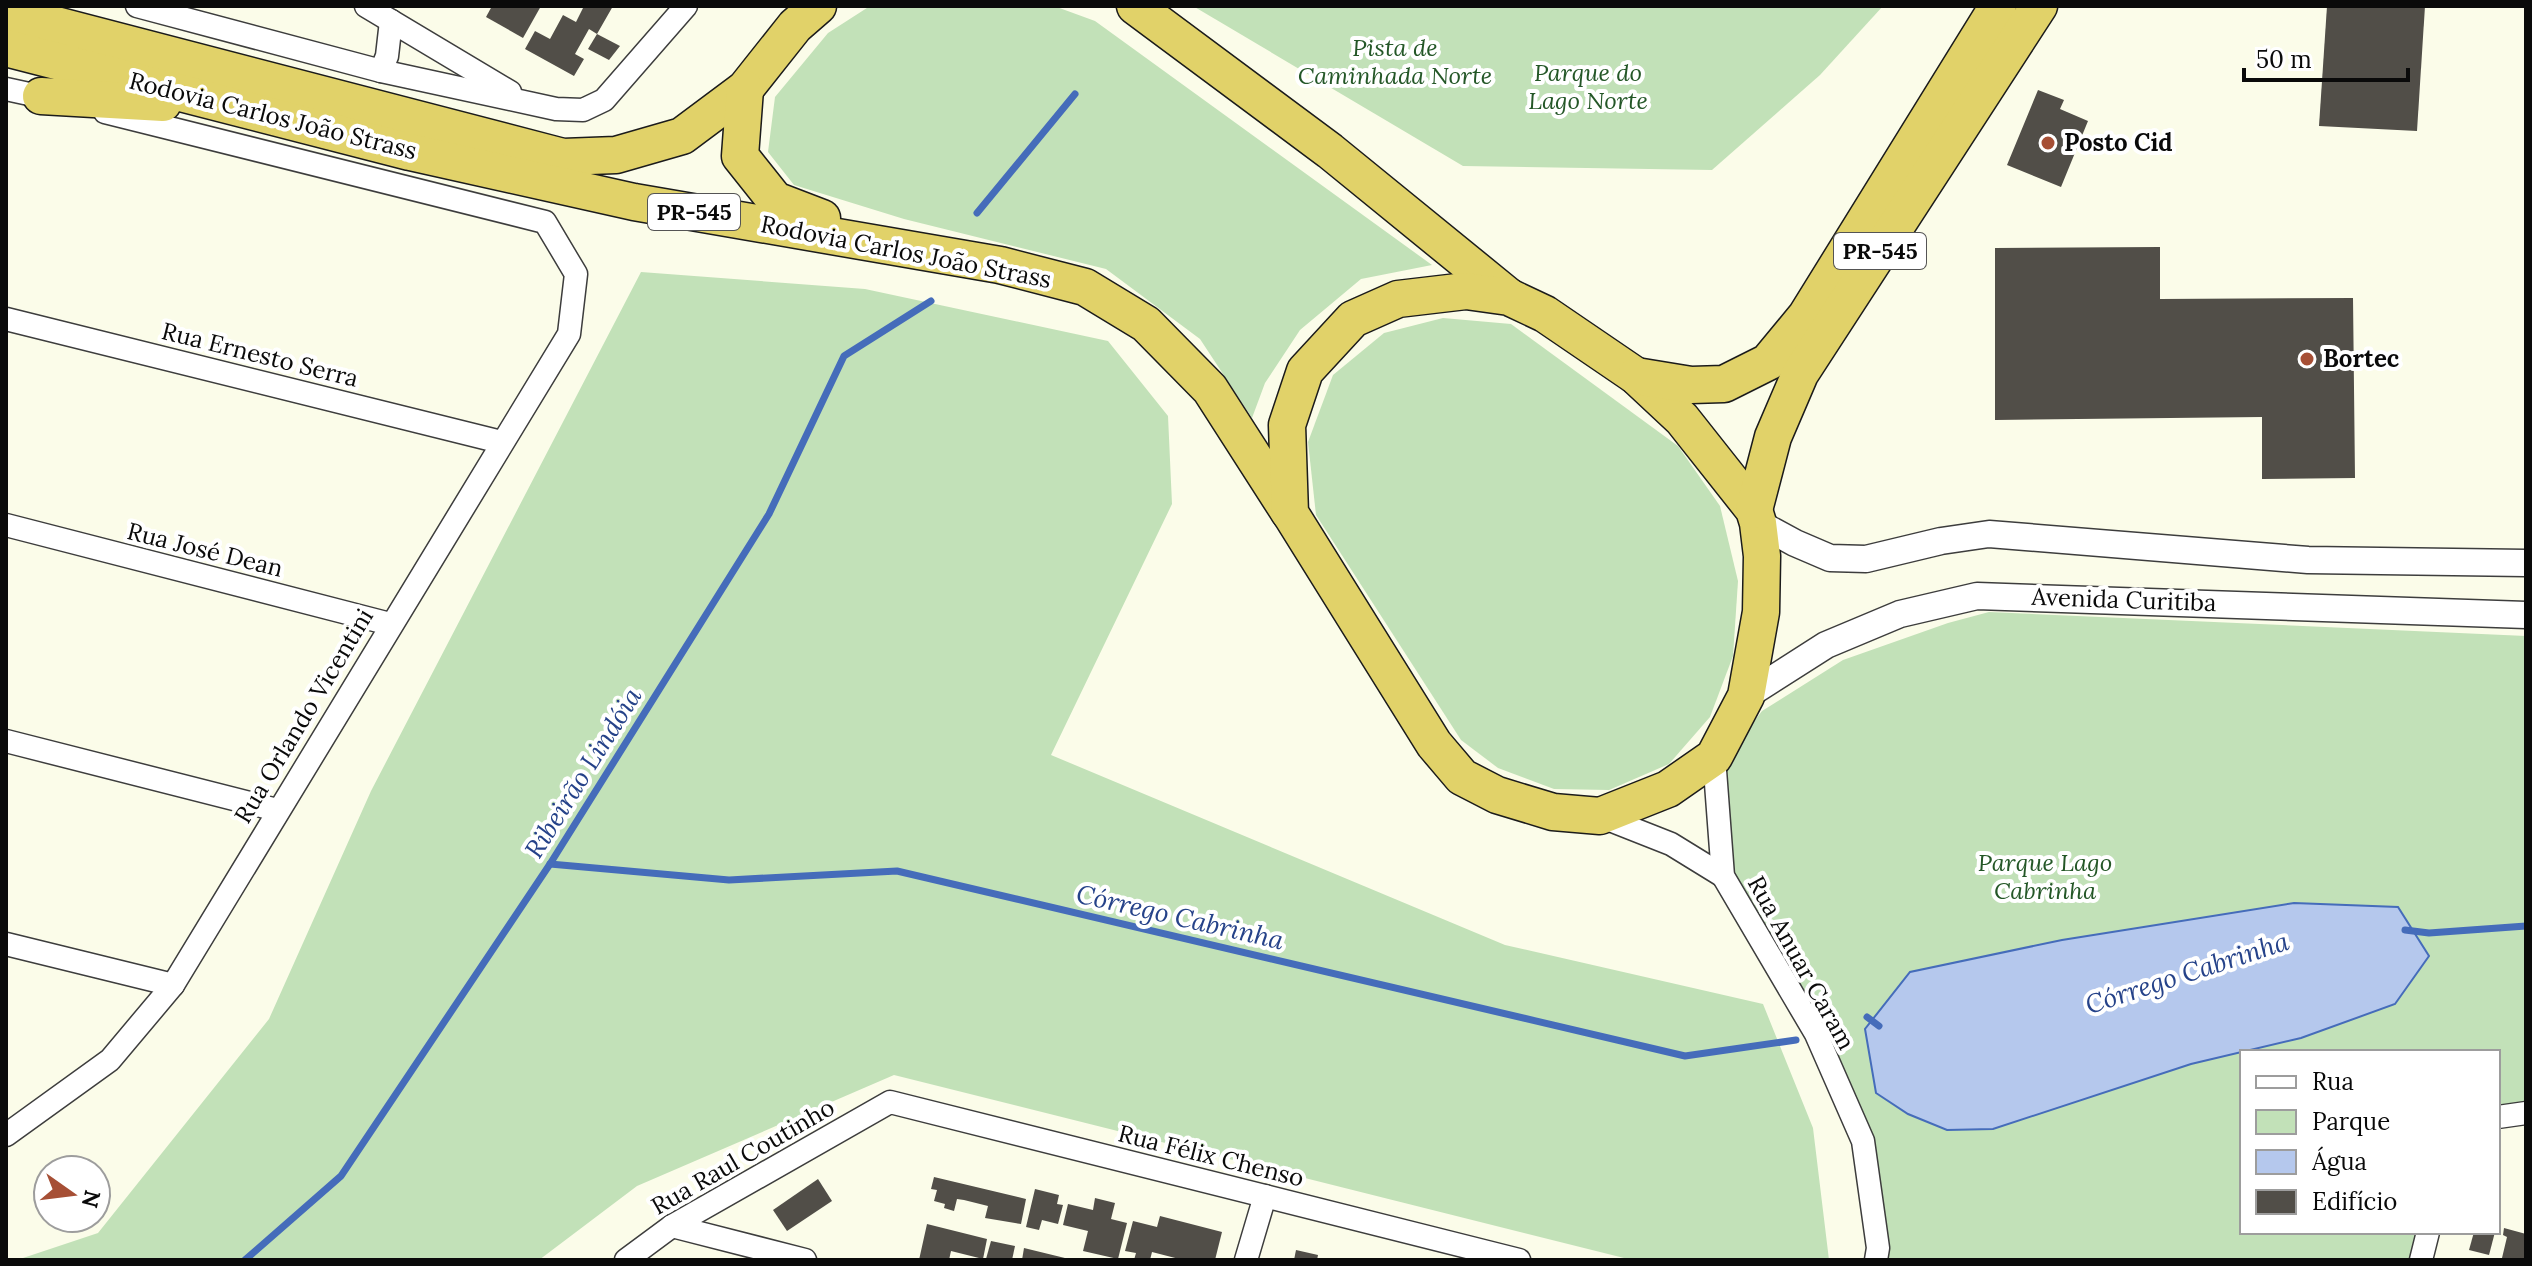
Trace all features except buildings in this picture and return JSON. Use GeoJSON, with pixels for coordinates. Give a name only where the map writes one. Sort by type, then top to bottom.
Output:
{"type":"FeatureCollection","features":[{"type":"Feature","properties":{"kind":"highway","name":"Rodovia Carlos João Strass"},"geometry":{"type":"LineString","coordinates":[[6,12],[563,157],[616,155],[682,136],[745,89],[795,26],[818,6]]}},
{"type":"Feature","properties":{"kind":"highway"},"geometry":{"type":"LineString","coordinates":[[1135,6],[1330,151],[1509,297],[1545,314],[1636,376],[1682,419],[1756,516],[1762,556],[1761,612],[1746,696],[1714,757],[1668,789],[1600,816]]}},
{"type":"Feature","properties":{"kind":"highway","name":"PR-545"},"geometry":{"type":"LineString","coordinates":[[1636,376],[1691,385],[1724,384],[1768,362],[1806,316],[1998,6]]}},
{"type":"Feature","properties":{"kind":"highway","name":"PR-545"},"geometry":{"type":"LineString","coordinates":[[1756,516],[1773,437],[1800,374],[2039,6]]}},
{"type":"Feature","properties":{"kind":"highway","name":"Rodovia Carlos João Strass"},"geometry":{"type":"LineString","coordinates":[[6,48],[410,152],[634,202],[1000,265],[1085,287],[1146,324],[1210,389],[1434,744],[1462,777],[1497,795],[1553,812],[1600,816]]}},
{"type":"Feature","properties":{"kind":"highway"},"geometry":{"type":"LineString","coordinates":[[745,89],[740,156],[775,200],[907,249]]}},
{"type":"Feature","properties":{"kind":"highway"},"geometry":{"type":"LineString","coordinates":[[41,96],[172,104],[285,120]]}},
{"type":"Feature","properties":{"kind":"highway"},"geometry":{"type":"LineString","coordinates":[[1290,513],[1287,425],[1305,371],[1353,319],[1398,299],[1466,291],[1509,297]]}},
{"type":"Feature","properties":{"kind":"street"},"geometry":{"type":"LineString","coordinates":[[137,6],[381,71],[556,109],[583,110],[604,100],[686,6]]}},
{"type":"Feature","properties":{"kind":"street"},"geometry":{"type":"LineString","coordinates":[[366,6],[528,103]]}},
{"type":"Feature","properties":{"kind":"street"},"geometry":{"type":"LineString","coordinates":[[381,71],[387,56],[391,21]]}},
{"type":"Feature","properties":{"kind":"street","name":"Rodovia Carlos João Strass"},"geometry":{"type":"LineString","coordinates":[[6,89],[545,222],[576,274]]}},
{"type":"Feature","properties":{"kind":"street","name":"Rua Orlando Vicentini"},"geometry":{"type":"LineString","coordinates":[[6,1135],[110,1060],[173,985],[569,334],[576,274]]}},
{"type":"Feature","properties":{"kind":"street","name":"Rua Ernesto Serra"},"geometry":{"type":"LineString","coordinates":[[6,319],[501,442]]}},
{"type":"Feature","properties":{"kind":"street","name":"Avenida Curitiba"},"geometry":{"type":"LineString","coordinates":[[1756,516],[1795,543],[1830,558],[1866,559],[1941,541],[1989,534],[2308,560],[2526,563]]}},
{"type":"Feature","properties":{"kind":"street","name":"Rua José Dean"},"geometry":{"type":"LineString","coordinates":[[6,525],[390,624]]}},
{"type":"Feature","properties":{"kind":"street","name":"Avenida Curitiba"},"geometry":{"type":"LineString","coordinates":[[1746,696],[1826,645],[1900,614],[1977,596],[2526,615]]}},
{"type":"Feature","properties":{"kind":"street"},"geometry":{"type":"LineString","coordinates":[[6,741],[277,810]]}},
{"type":"Feature","properties":{"kind":"street"},"geometry":{"type":"LineString","coordinates":[[1714,757],[1723,876]]}},
{"type":"Feature","properties":{"kind":"street"},"geometry":{"type":"LineString","coordinates":[[1600,816],[1671,844],[1723,876]]}},
{"type":"Feature","properties":{"kind":"street","name":"Rua Anuar Caram"},"geometry":{"type":"LineString","coordinates":[[1723,876],[1816,1034],[1863,1141],[1878,1248],[1876,1260]]}},
{"type":"Feature","properties":{"kind":"street"},"geometry":{"type":"LineString","coordinates":[[6,944],[173,985]]}},
{"type":"Feature","properties":{"kind":"street","name":"Rua Félix Chenso"},"geometry":{"type":"LineString","coordinates":[[890,1102],[1519,1260]]}},
{"type":"Feature","properties":{"kind":"street","name":"Rua Raul Coutinho"},"geometry":{"type":"LineString","coordinates":[[626,1260],[672,1226],[890,1102]]}},
{"type":"Feature","properties":{"kind":"street"},"geometry":{"type":"LineString","coordinates":[[2500,1117],[2526,1113]]}},
{"type":"Feature","properties":{"kind":"street"},"geometry":{"type":"LineString","coordinates":[[1246,1260],[1265,1196]]}},
{"type":"Feature","properties":{"kind":"street"},"geometry":{"type":"LineString","coordinates":[[672,1226],[805,1260]]}},
{"type":"Feature","properties":{"kind":"street"},"geometry":{"type":"LineString","coordinates":[[2421,1260],[2428,1234]]}},
{"type":"Feature","properties":{"kind":"green space"},"geometry":{"type":"Polygon","coordinates":[[[870,6],[1054,6],[1095,21],[1432,265],[1361,279],[1300,330],[1265,383],[1252,418],[1200,339],[1106,269],[904,219],[794,185],[768,152],[775,97],[828,33],[870,6]]]}},
{"type":"Feature","properties":{"kind":"green space","name":"Parque do Lago Norte"},"geometry":{"type":"Polygon","coordinates":[[[1193,6],[1883,6],[1820,75],[1712,170],[1463,166],[1193,6]]]}},
{"type":"Feature","properties":{"kind":"green space"},"geometry":{"type":"Polygon","coordinates":[[[641,272],[865,289],[1108,341],[1168,416],[1172,504],[1051,755],[1505,945],[1763,1004],[1813,1128],[1829,1260],[1632,1260],[894,1075],[637,1186],[539,1260],[17,1260],[95,1234],[112,1234],[112,1215],[269,1019],[371,791],[641,272]]]}},
{"type":"Feature","properties":{"kind":"green space"},"geometry":{"type":"Polygon","coordinates":[[[1443,318],[1511,324],[1678,446],[1720,506],[1738,581],[1733,656],[1710,717],[1669,764],[1609,790],[1554,789],[1498,768],[1461,740],[1316,515],[1308,442],[1333,375],[1384,333],[1443,318]]]}},
{"type":"Feature","properties":{"kind":"green space","name":"Parque Lago Cabrinha"},"geometry":{"type":"Polygon","coordinates":[[[1989,612],[2526,636],[2526,1104],[2500,1108],[2500,1050],[2240,1050],[2240,1234],[2422,1234],[2416,1260],[1888,1260],[1889,1246],[1874,1141],[1814,1006],[1734,878],[1725,759],[1762,711],[1843,660],[1989,612]]]}},
{"type":"Feature","properties":{"kind":"water"},"geometry":{"type":"Polygon","coordinates":[[[2294,903],[2398,907],[2429,956],[2395,1004],[2301,1038],[2191,1064],[1993,1129],[1947,1130],[1908,1114],[1876,1093],[1865,1029],[1910,972],[2062,940],[2294,903]]]}},
{"type":"Feature","properties":{"kind":"waterway","name":"Ribeirão Lindóia"},"geometry":{"type":"LineString","coordinates":[[977,213],[1075,94]]}},
{"type":"Feature","properties":{"kind":"waterway","name":"Ribeirão Lindóia"},"geometry":{"type":"LineString","coordinates":[[245,1260],[341,1176],[550,864],[769,514],[844,356],[931,301]]}},
{"type":"Feature","properties":{"kind":"waterway","name":"Córrego Cabrinha"},"geometry":{"type":"LineString","coordinates":[[550,864],[729,880],[897,871],[1685,1056],[1796,1040]]}},
{"type":"Feature","properties":{"kind":"waterway","name":"Córrego Cabrinha"},"geometry":{"type":"LineString","coordinates":[[2405,930],[2429,933],[2526,926]]}},
{"type":"Feature","properties":{"kind":"waterway","name":"Córrego Cabrinha"},"geometry":{"type":"LineString","coordinates":[[1867,1017],[1879,1026]]}},
{"type":"Feature","properties":{"kind":"place","name":"Posto Cid"},"geometry":{"type":"Point","coordinates":[2048,143]}},
{"type":"Feature","properties":{"kind":"place","name":"Bortec"},"geometry":{"type":"Point","coordinates":[2307,359]}},
{"type":"Feature","properties":{"kind":"park label","name":"Pista de Caminhada Norte"},"geometry":{"type":"Point","coordinates":[1395,62]}}]}
